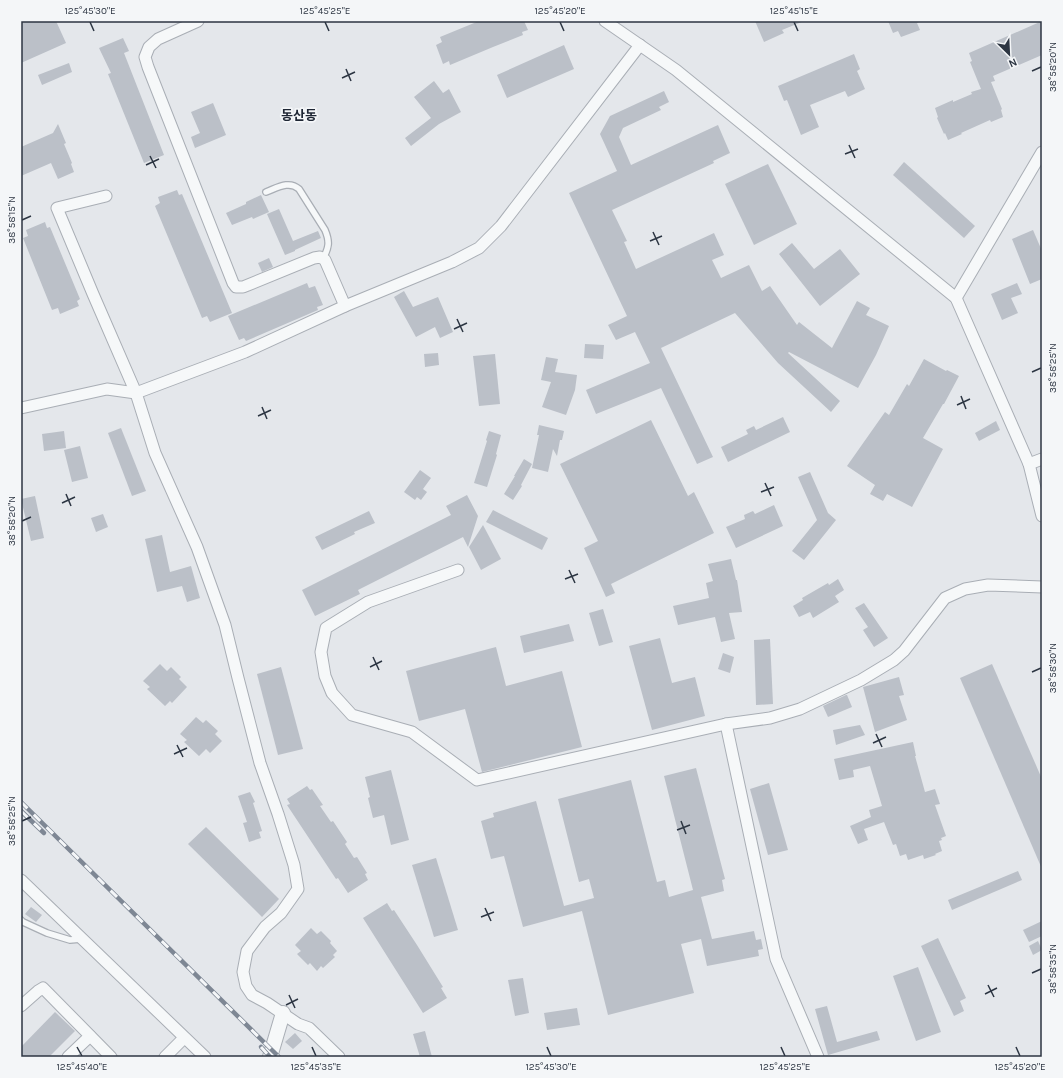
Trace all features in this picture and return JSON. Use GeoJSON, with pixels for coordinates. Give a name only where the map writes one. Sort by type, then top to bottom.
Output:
{"type":"FeatureCollection","features":[{"type":"Feature","properties":{"kind":"street"},"geometry":{"type":"LineString","coordinates":[[198,21],[158,39],[149,47],[146,57],[148,67],[233,283],[236,287],[243,287],[314,258],[320,257],[325,260],[345,306]]}},
{"type":"Feature","properties":{"kind":"street"},"geometry":{"type":"LineString","coordinates":[[605,21],[676,70],[956,298],[1029,464],[1042,516]]}},
{"type":"Feature","properties":{"kind":"street"},"geometry":{"type":"LineString","coordinates":[[21,408],[107,389],[136,393],[245,352],[345,306],[452,262],[479,248],[501,226],[640,45]]}},
{"type":"Feature","properties":{"kind":"street"},"geometry":{"type":"LineString","coordinates":[[956,298],[1042,152]]}},
{"type":"Feature","properties":{"kind":"street"},"geometry":{"type":"LineString","coordinates":[[106,196],[57,208],[136,393],[155,453],[197,547],[225,625],[260,763],[294,865],[298,889],[281,913],[265,927],[247,951],[243,972],[246,986],[252,995],[283,1013],[298,1024],[310,1028],[340,1057]]}},
{"type":"Feature","properties":{"kind":"street"},"geometry":{"type":"LineString","coordinates":[[1029,464],[1042,459]]}},
{"type":"Feature","properties":{"kind":"street"},"geometry":{"type":"LineString","coordinates":[[458,570],[368,602],[326,628],[321,652],[325,676],[332,693],[352,715],[412,732],[477,780],[726,724],[770,718],[800,709],[861,680],[894,660],[904,650],[945,598],[965,589],[988,585],[1042,587]]}},
{"type":"Feature","properties":{"kind":"street"},"geometry":{"type":"LineString","coordinates":[[726,724],[776,958],[818,1057]]}},
{"type":"Feature","properties":{"kind":"street"},"geometry":{"type":"LineString","coordinates":[[21,880],[205,1057]]}},
{"type":"Feature","properties":{"kind":"street"},"geometry":{"type":"LineString","coordinates":[[21,1006],[38,990],[43,988],[111,1057]]}},
{"type":"Feature","properties":{"kind":"street"},"geometry":{"type":"LineString","coordinates":[[270,1057],[283,1013]]}},
{"type":"Feature","properties":{"kind":"street"},"geometry":{"type":"LineString","coordinates":[[68,1057],[90,1036]]}},
{"type":"Feature","properties":{"kind":"street"},"geometry":{"type":"LineString","coordinates":[[165,1057],[184,1038]]}},
{"type":"Feature","properties":{"kind":"lane"},"geometry":{"type":"LineString","coordinates":[[266,192],[289,184],[295,185],[299,188],[328,237],[328,248],[323,259]]}},
{"type":"Feature","properties":{"kind":"lane"},"geometry":{"type":"LineString","coordinates":[[21,920],[47,933],[70,940],[82,939]]}},
{"type":"Feature","properties":{"kind":"building"},"geometry":{"type":"Polygon","coordinates":[[[21,21],[56,21],[66,43],[21,63],[21,21]]]}},
{"type":"Feature","properties":{"kind":"building"},"geometry":{"type":"Polygon","coordinates":[[[479,21],[524,21],[528,30],[522,32],[523,35],[450,65],[449,61],[443,64],[436,45],[442,42],[440,37],[479,21]]]}},
{"type":"Feature","properties":{"kind":"building"},"geometry":{"type":"Polygon","coordinates":[[[755,21],[804,21],[782,30],[784,33],[764,42],[755,21]]]}},
{"type":"Feature","properties":{"kind":"building"},"geometry":{"type":"Polygon","coordinates":[[[888,21],[921,21],[917,23],[920,30],[901,37],[898,31],[893,33],[888,21]]]}},
{"type":"Feature","properties":{"kind":"building"},"geometry":{"type":"Polygon","coordinates":[[[1042,21],[1042,55],[993,76],[995,81],[991,82],[1002,109],[1003,117],[991,122],[990,120],[948,140],[937,118],[935,108],[953,100],[953,102],[972,94],[971,92],[981,89],[970,62],[972,61],[969,53],[1042,21]]]}},
{"type":"Feature","properties":{"kind":"building"},"geometry":{"type":"Polygon","coordinates":[[[123,38],[129,51],[124,53],[164,155],[144,163],[108,74],[111,73],[99,48],[123,38]]]}},
{"type":"Feature","properties":{"kind":"building"},"geometry":{"type":"Polygon","coordinates":[[[564,45],[574,69],[507,98],[497,75],[564,45]]]}},
{"type":"Feature","properties":{"kind":"building"},"geometry":{"type":"Polygon","coordinates":[[[854,54],[860,69],[857,71],[865,89],[848,97],[845,91],[810,105],[819,127],[801,135],[787,100],[784,101],[778,86],[854,54]]]}},
{"type":"Feature","properties":{"kind":"building"},"geometry":{"type":"Polygon","coordinates":[[[69,63],[72,72],[42,85],[38,75],[69,63]]]}},
{"type":"Feature","properties":{"kind":"building"},"geometry":{"type":"Polygon","coordinates":[[[434,81],[443,93],[449,89],[461,112],[439,124],[411,146],[405,138],[431,118],[414,97],[434,81]]]}},
{"type":"Feature","properties":{"kind":"building"},"geometry":{"type":"Polygon","coordinates":[[[664,91],[669,102],[659,107],[661,110],[623,128],[619,137],[631,165],[718,125],[730,153],[713,161],[714,163],[612,210],[627,241],[624,242],[636,269],[714,233],[724,255],[712,260],[721,278],[749,265],[762,291],[770,286],[797,325],[799,322],[832,348],[857,301],[870,308],[866,315],[889,326],[876,355],[858,388],[789,352],[788,353],[840,401],[831,412],[778,363],[735,313],[661,348],[713,457],[697,464],[661,388],[596,414],[586,390],[650,363],[635,332],[616,340],[608,325],[627,316],[569,193],[617,171],[600,134],[610,116],[664,91]]]}},
{"type":"Feature","properties":{"kind":"building"},"geometry":{"type":"Polygon","coordinates":[[[213,103],[226,135],[195,148],[191,137],[200,133],[191,112],[213,103]]]}},
{"type":"Feature","properties":{"kind":"building"},"geometry":{"type":"Polygon","coordinates":[[[58,124],[66,143],[64,144],[74,172],[58,179],[51,163],[21,176],[21,147],[53,133],[58,124]]]}},
{"type":"Feature","properties":{"kind":"building"},"geometry":{"type":"Polygon","coordinates":[[[904,162],[975,226],[964,238],[893,175],[904,162]]]}},
{"type":"Feature","properties":{"kind":"building"},"geometry":{"type":"Polygon","coordinates":[[[768,164],[797,224],[754,245],[725,184],[768,164]]]}},
{"type":"Feature","properties":{"kind":"building"},"geometry":{"type":"Polygon","coordinates":[[[177,190],[179,195],[182,194],[232,313],[210,322],[207,316],[202,318],[155,206],[160,203],[158,197],[177,190]]]}},
{"type":"Feature","properties":{"kind":"building"},"geometry":{"type":"Polygon","coordinates":[[[261,195],[269,212],[253,219],[252,217],[232,225],[226,213],[261,195]]]}},
{"type":"Feature","properties":{"kind":"building"},"geometry":{"type":"Polygon","coordinates":[[[279,209],[293,241],[318,231],[321,238],[285,255],[267,214],[279,209]]]}},
{"type":"Feature","properties":{"kind":"building"},"geometry":{"type":"Polygon","coordinates":[[[45,222],[47,228],[50,227],[80,299],[77,301],[79,306],[60,314],[58,308],[52,310],[23,238],[28,236],[26,230],[45,222]]]}},
{"type":"Feature","properties":{"kind":"building"},"geometry":{"type":"Polygon","coordinates":[[[1033,230],[1042,251],[1042,279],[1030,284],[1012,239],[1033,230]]]}},
{"type":"Feature","properties":{"kind":"building"},"geometry":{"type":"Polygon","coordinates":[[[792,243],[814,269],[840,249],[860,274],[820,306],[779,254],[792,243]]]}},
{"type":"Feature","properties":{"kind":"building"},"geometry":{"type":"Polygon","coordinates":[[[269,258],[273,267],[262,272],[258,263],[269,258]]]}},
{"type":"Feature","properties":{"kind":"building"},"geometry":{"type":"Polygon","coordinates":[[[307,283],[309,288],[315,286],[323,305],[317,307],[318,310],[246,341],[244,338],[239,340],[228,316],[307,283]]]}},
{"type":"Feature","properties":{"kind":"building"},"geometry":{"type":"Polygon","coordinates":[[[1017,283],[1022,294],[1011,298],[1018,313],[1002,320],[991,294],[1017,283]]]}},
{"type":"Feature","properties":{"kind":"building"},"geometry":{"type":"Polygon","coordinates":[[[404,291],[413,307],[438,297],[453,332],[440,338],[435,327],[416,337],[394,297],[404,291]]]}},
{"type":"Feature","properties":{"kind":"building"},"geometry":{"type":"Polygon","coordinates":[[[585,344],[604,345],[603,359],[584,358],[585,344]]]}},
{"type":"Feature","properties":{"kind":"building"},"geometry":{"type":"Polygon","coordinates":[[[438,353],[439,365],[425,367],[424,354],[438,353]]]}},
{"type":"Feature","properties":{"kind":"building"},"geometry":{"type":"Polygon","coordinates":[[[495,354],[500,404],[479,406],[473,356],[495,354]]]}},
{"type":"Feature","properties":{"kind":"building"},"geometry":{"type":"Polygon","coordinates":[[[546,357],[558,359],[555,372],[577,375],[575,390],[566,415],[542,407],[551,382],[541,380],[546,357]]]}},
{"type":"Feature","properties":{"kind":"building"},"geometry":{"type":"Polygon","coordinates":[[[924,359],[959,376],[923,438],[943,449],[912,507],[887,494],[883,501],[870,494],[875,485],[847,466],[885,412],[889,415],[907,384],[909,386],[924,359]]]}},
{"type":"Feature","properties":{"kind":"building"},"geometry":{"type":"Polygon","coordinates":[[[783,417],[790,432],[728,462],[721,447],[748,434],[746,430],[754,426],[756,430],[783,417]]]}},
{"type":"Feature","properties":{"kind":"building"},"geometry":{"type":"Polygon","coordinates":[[[651,420],[688,496],[694,492],[714,533],[611,584],[615,593],[606,597],[584,548],[598,541],[560,464],[651,420]]]}},
{"type":"Feature","properties":{"kind":"building"},"geometry":{"type":"Polygon","coordinates":[[[996,421],[1000,430],[979,441],[975,433],[996,421]]]}},
{"type":"Feature","properties":{"kind":"building"},"geometry":{"type":"Polygon","coordinates":[[[539,425],[564,431],[562,440],[560,440],[557,456],[553,449],[548,472],[532,468],[539,435],[537,435],[539,425]]]}},
{"type":"Feature","properties":{"kind":"building"},"geometry":{"type":"Polygon","coordinates":[[[121,428],[146,491],[132,496],[108,433],[121,428]]]}},
{"type":"Feature","properties":{"kind":"building"},"geometry":{"type":"Polygon","coordinates":[[[64,431],[66,448],[44,451],[42,434],[64,431]]]}},
{"type":"Feature","properties":{"kind":"building"},"geometry":{"type":"Polygon","coordinates":[[[489,431],[501,435],[497,455],[487,487],[474,483],[489,431]]]}},
{"type":"Feature","properties":{"kind":"building"},"geometry":{"type":"Polygon","coordinates":[[[80,446],[88,478],[72,482],[64,450],[80,446]]]}},
{"type":"Feature","properties":{"kind":"building"},"geometry":{"type":"Polygon","coordinates":[[[524,459],[532,464],[521,485],[522,486],[513,500],[504,494],[524,459]]]}},
{"type":"Feature","properties":{"kind":"building"},"geometry":{"type":"Polygon","coordinates":[[[420,470],[431,478],[423,489],[427,492],[421,500],[417,497],[415,500],[404,492],[420,470]]]}},
{"type":"Feature","properties":{"kind":"building"},"geometry":{"type":"Polygon","coordinates":[[[810,472],[828,513],[836,520],[804,560],[792,551],[817,520],[798,477],[810,472]]]}},
{"type":"Feature","properties":{"kind":"building"},"geometry":{"type":"Polygon","coordinates":[[[467,495],[478,516],[468,547],[463,537],[358,590],[360,594],[315,616],[302,590],[451,515],[446,506],[467,495]]]}},
{"type":"Feature","properties":{"kind":"building"},"geometry":{"type":"Polygon","coordinates":[[[35,496],[44,538],[31,541],[21,499],[35,496]]]}},
{"type":"Feature","properties":{"kind":"building"},"geometry":{"type":"Polygon","coordinates":[[[774,505],[783,526],[736,548],[726,527],[745,519],[744,515],[753,511],[755,514],[774,505]]]}},
{"type":"Feature","properties":{"kind":"building"},"geometry":{"type":"Polygon","coordinates":[[[493,510],[548,538],[542,550],[486,522],[493,510]]]}},
{"type":"Feature","properties":{"kind":"building"},"geometry":{"type":"Polygon","coordinates":[[[369,511],[375,523],[354,532],[355,534],[322,550],[315,537],[369,511]]]}},
{"type":"Feature","properties":{"kind":"building"},"geometry":{"type":"Polygon","coordinates":[[[103,514],[108,527],[96,532],[91,518],[103,514]]]}},
{"type":"Feature","properties":{"kind":"building"},"geometry":{"type":"Polygon","coordinates":[[[483,525],[501,559],[481,570],[469,547],[483,525]]]}},
{"type":"Feature","properties":{"kind":"building"},"geometry":{"type":"Polygon","coordinates":[[[162,535],[170,572],[191,566],[200,598],[187,602],[182,586],[157,592],[145,539],[162,535]]]}},
{"type":"Feature","properties":{"kind":"building"},"geometry":{"type":"Polygon","coordinates":[[[731,559],[737,580],[742,612],[729,613],[735,639],[721,642],[715,617],[678,625],[673,606],[709,598],[706,583],[713,581],[708,564],[731,559]]]}},
{"type":"Feature","properties":{"kind":"building"},"geometry":{"type":"Polygon","coordinates":[[[838,579],[844,590],[835,596],[839,602],[813,618],[810,612],[799,617],[793,606],[803,600],[802,598],[838,579]]]}},
{"type":"Feature","properties":{"kind":"building"},"geometry":{"type":"Polygon","coordinates":[[[864,603],[888,638],[874,647],[863,630],[868,627],[855,608],[864,603]]]}},
{"type":"Feature","properties":{"kind":"building"},"geometry":{"type":"Polygon","coordinates":[[[603,609],[613,642],[599,646],[589,613],[603,609]]]}},
{"type":"Feature","properties":{"kind":"building"},"geometry":{"type":"Polygon","coordinates":[[[569,624],[574,641],[524,653],[520,636],[569,624]]]}},
{"type":"Feature","properties":{"kind":"building"},"geometry":{"type":"Polygon","coordinates":[[[660,638],[672,683],[695,677],[705,716],[652,730],[629,646],[660,638]]]}},
{"type":"Feature","properties":{"kind":"building"},"geometry":{"type":"Polygon","coordinates":[[[770,639],[773,704],[756,705],[754,640],[770,639]]]}},
{"type":"Feature","properties":{"kind":"building"},"geometry":{"type":"Polygon","coordinates":[[[496,647],[506,686],[562,671],[582,747],[482,772],[465,709],[419,721],[406,671],[496,647]]]}},
{"type":"Feature","properties":{"kind":"building"},"geometry":{"type":"Polygon","coordinates":[[[723,653],[734,657],[730,673],[718,669],[723,653]]]}},
{"type":"Feature","properties":{"kind":"building"},"geometry":{"type":"Polygon","coordinates":[[[160,664],[167,671],[171,667],[181,677],[179,679],[187,687],[172,703],[170,701],[165,706],[147,689],[150,687],[143,681],[160,664]]]}},
{"type":"Feature","properties":{"kind":"building"},"geometry":{"type":"Polygon","coordinates":[[[992,664],[1042,779],[1042,869],[960,678],[992,664]]]}},
{"type":"Feature","properties":{"kind":"building"},"geometry":{"type":"Polygon","coordinates":[[[281,667],[303,749],[278,755],[257,674],[281,667]]]}},
{"type":"Feature","properties":{"kind":"building"},"geometry":{"type":"Polygon","coordinates":[[[899,677],[904,695],[899,696],[907,720],[875,732],[863,687],[899,677]]]}},
{"type":"Feature","properties":{"kind":"building"},"geometry":{"type":"Polygon","coordinates":[[[846,695],[852,707],[828,717],[823,706],[846,695]]]}},
{"type":"Feature","properties":{"kind":"building"},"geometry":{"type":"Polygon","coordinates":[[[196,717],[203,723],[206,720],[218,731],[215,734],[222,741],[210,753],[206,749],[199,756],[184,742],[187,740],[180,734],[196,717]]]}},
{"type":"Feature","properties":{"kind":"building"},"geometry":{"type":"Polygon","coordinates":[[[860,725],[865,735],[836,745],[833,730],[860,725]]]}},
{"type":"Feature","properties":{"kind":"building"},"geometry":{"type":"Polygon","coordinates":[[[913,742],[915,756],[925,792],[935,789],[940,804],[935,805],[946,836],[941,838],[942,840],[939,841],[942,851],[935,854],[936,855],[924,859],[923,855],[908,860],[906,854],[900,856],[896,844],[893,845],[884,822],[864,829],[868,840],[858,844],[850,826],[871,817],[869,810],[882,806],[870,766],[853,770],[854,777],[839,780],[834,759],[913,742]]]}},
{"type":"Feature","properties":{"kind":"building"},"geometry":{"type":"Polygon","coordinates":[[[696,768],[725,879],[722,880],[724,891],[701,897],[712,939],[754,931],[756,940],[761,939],[763,949],[758,950],[759,956],[707,966],[701,939],[681,944],[694,993],[608,1015],[582,911],[523,927],[504,856],[491,859],[481,821],[494,817],[493,813],[536,801],[564,906],[594,898],[589,879],[579,882],[558,799],[631,780],[657,882],[665,880],[669,897],[693,890],[664,776],[696,768]]]}},
{"type":"Feature","properties":{"kind":"building"},"geometry":{"type":"Polygon","coordinates":[[[391,770],[409,840],[391,845],[384,815],[373,818],[365,777],[391,770]]]}},
{"type":"Feature","properties":{"kind":"building"},"geometry":{"type":"Polygon","coordinates":[[[769,783],[788,850],[768,855],[750,789],[769,783]]]}},
{"type":"Feature","properties":{"kind":"building"},"geometry":{"type":"Polygon","coordinates":[[[307,786],[310,790],[312,789],[323,805],[320,806],[331,822],[333,821],[347,842],[345,844],[354,858],[357,857],[367,873],[365,874],[368,880],[348,893],[338,878],[336,879],[287,805],[290,804],[287,799],[307,786]]]}},
{"type":"Feature","properties":{"kind":"building"},"geometry":{"type":"Polygon","coordinates":[[[250,792],[255,802],[253,803],[262,831],[259,832],[261,838],[249,842],[243,823],[247,822],[238,796],[250,792]]]}},
{"type":"Feature","properties":{"kind":"building"},"geometry":{"type":"Polygon","coordinates":[[[206,827],[279,899],[262,917],[188,844],[206,827]]]}},
{"type":"Feature","properties":{"kind":"building"},"geometry":{"type":"Polygon","coordinates":[[[436,858],[458,930],[434,937],[412,865],[436,858]]]}},
{"type":"Feature","properties":{"kind":"building"},"geometry":{"type":"Polygon","coordinates":[[[1018,871],[1022,880],[952,910],[948,900],[1018,871]]]}},
{"type":"Feature","properties":{"kind":"building"},"geometry":{"type":"Polygon","coordinates":[[[387,903],[392,911],[394,910],[417,945],[443,987],[441,988],[447,998],[423,1013],[363,918],[387,903]]]}},
{"type":"Feature","properties":{"kind":"building"},"geometry":{"type":"Polygon","coordinates":[[[31,907],[42,915],[36,922],[25,914],[31,907]]]}},
{"type":"Feature","properties":{"kind":"building"},"geometry":{"type":"Polygon","coordinates":[[[1042,921],[1042,936],[1029,942],[1023,930],[1042,921]]]}},
{"type":"Feature","properties":{"kind":"building"},"geometry":{"type":"Polygon","coordinates":[[[311,928],[317,934],[321,931],[331,941],[330,943],[337,951],[333,955],[335,957],[323,968],[321,966],[317,971],[310,963],[308,965],[297,954],[301,951],[295,945],[311,928]]]}},
{"type":"Feature","properties":{"kind":"building"},"geometry":{"type":"Polygon","coordinates":[[[938,938],[966,998],[960,1001],[964,1011],[954,1016],[921,946],[938,938]]]}},
{"type":"Feature","properties":{"kind":"building"},"geometry":{"type":"Polygon","coordinates":[[[1038,941],[1042,950],[1033,955],[1029,946],[1038,941]]]}},
{"type":"Feature","properties":{"kind":"building"},"geometry":{"type":"Polygon","coordinates":[[[918,967],[941,1032],[916,1041],[893,976],[918,967]]]}},
{"type":"Feature","properties":{"kind":"building"},"geometry":{"type":"Polygon","coordinates":[[[523,978],[529,1013],[515,1016],[508,980],[523,978]]]}},
{"type":"Feature","properties":{"kind":"building"},"geometry":{"type":"Polygon","coordinates":[[[827,1006],[837,1042],[877,1031],[880,1040],[828,1055],[815,1009],[827,1006]]]}},
{"type":"Feature","properties":{"kind":"building"},"geometry":{"type":"Polygon","coordinates":[[[577,1008],[580,1025],[547,1030],[544,1013],[577,1008]]]}},
{"type":"Feature","properties":{"kind":"building"},"geometry":{"type":"Polygon","coordinates":[[[55,1012],[75,1031],[49,1057],[21,1057],[21,1047],[55,1012]]]}},
{"type":"Feature","properties":{"kind":"building"},"geometry":{"type":"Polygon","coordinates":[[[425,1031],[432,1057],[420,1057],[413,1034],[425,1031]]]}},
{"type":"Feature","properties":{"kind":"building"},"geometry":{"type":"Polygon","coordinates":[[[295,1033],[302,1041],[293,1049],[285,1042],[295,1033]]]}},
{"type":"Feature","properties":{"kind":"railway"},"geometry":{"type":"LineString","coordinates":[[21,802],[279,1057]]}},
{"type":"Feature","properties":{"kind":"railway"},"geometry":{"type":"LineString","coordinates":[[21,811],[44,833]]}},
{"type":"Feature","properties":{"kind":"railway"},"geometry":{"type":"LineString","coordinates":[[261,1047],[270,1057]]}},
{"type":"Feature","properties":{"kind":"district","name":"동산동"},"geometry":{"type":"Point","coordinates":[299,115]}}]}
